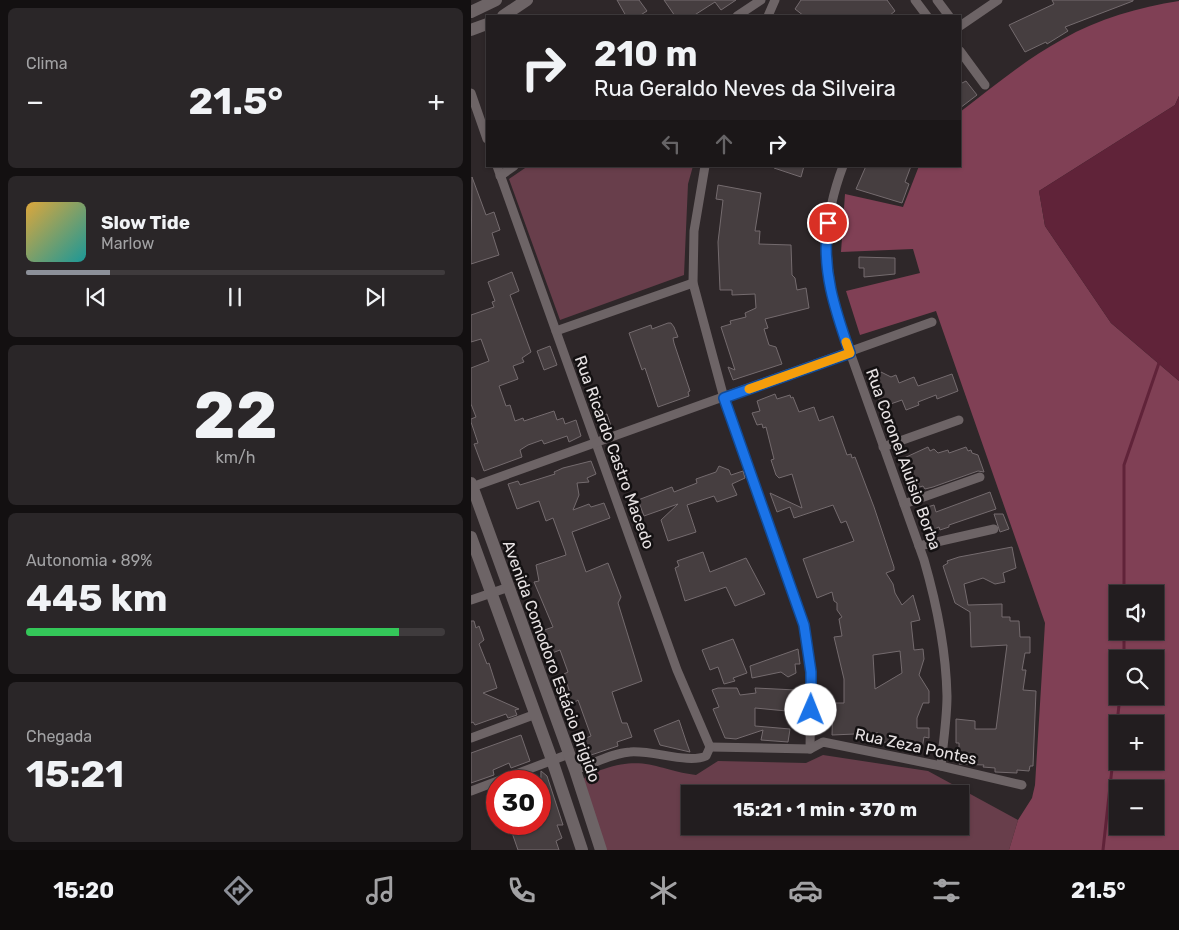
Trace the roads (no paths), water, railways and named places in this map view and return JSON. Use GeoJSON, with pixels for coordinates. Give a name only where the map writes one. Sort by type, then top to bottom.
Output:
{"type":"FeatureCollection","features":[{"type":"Feature","properties":{"kind":"main road"},"geometry":{"type":"LineString","coordinates":[[471,12],[496,0]]}},
{"type":"Feature","properties":{"kind":"main road"},"geometry":{"type":"LineString","coordinates":[[504,15],[527,0]]}},
{"type":"Feature","properties":{"kind":"main road"},"geometry":{"type":"LineString","coordinates":[[471,30],[486,24]]}},
{"type":"Feature","properties":{"kind":"main road","name":"Avenida Comodoro Estácio Brigido"},"geometry":{"type":"LineString","coordinates":[[472,485],[575,770],[601,850]]}},
{"type":"Feature","properties":{"kind":"main road","name":"Avenida Comodoro Estácio Brigido"},"geometry":{"type":"LineString","coordinates":[[471,537],[536,714],[582,850]]}},
{"type":"Feature","properties":{"kind":"street"},"geometry":{"type":"LineString","coordinates":[[738,15],[761,0]]}},
{"type":"Feature","properties":{"kind":"street"},"geometry":{"type":"LineString","coordinates":[[768,15],[775,0]]}},
{"type":"Feature","properties":{"kind":"street"},"geometry":{"type":"LineString","coordinates":[[915,0],[926,15]]}},
{"type":"Feature","properties":{"kind":"street"},"geometry":{"type":"LineString","coordinates":[[937,0],[948,15]]}},
{"type":"Feature","properties":{"kind":"street"},"geometry":{"type":"LineString","coordinates":[[961,25],[998,0]]}},
{"type":"Feature","properties":{"kind":"street"},"geometry":{"type":"LineString","coordinates":[[961,52],[985,85]]}},
{"type":"Feature","properties":{"kind":"street"},"geometry":{"type":"LineString","coordinates":[[471,93],[486,137]]}},
{"type":"Feature","properties":{"kind":"street","name":"Rua Ricardo Castro Macedo"},"geometry":{"type":"LineString","coordinates":[[497,167],[677,670],[709,746]]}},
{"type":"Feature","properties":{"kind":"street"},"geometry":{"type":"LineString","coordinates":[[500,176],[513,167]]}},
{"type":"Feature","properties":{"kind":"street"},"geometry":{"type":"LineString","coordinates":[[705,167],[694,231],[693,283],[724,398],[804,625],[811,672],[810,749]]}},
{"type":"Feature","properties":{"kind":"street","name":"Rua Coronel Aluisio Borba"},"geometry":{"type":"LineString","coordinates":[[843,167],[831,207],[826,240],[827,271],[836,313],[919,546],[936,601],[944,655],[947,698],[941,766]]}},
{"type":"Feature","properties":{"kind":"street"},"geometry":{"type":"LineString","coordinates":[[556,331],[693,283]]}},
{"type":"Feature","properties":{"kind":"street"},"geometry":{"type":"LineString","coordinates":[[472,485],[724,398],[932,322]]}},
{"type":"Feature","properties":{"kind":"street"},"geometry":{"type":"LineString","coordinates":[[883,447],[959,420]]}},
{"type":"Feature","properties":{"kind":"street"},"geometry":{"type":"LineString","coordinates":[[904,504],[980,477]]}},
{"type":"Feature","properties":{"kind":"street"},"geometry":{"type":"LineString","coordinates":[[919,546],[995,529]]}},
{"type":"Feature","properties":{"kind":"street"},"geometry":{"type":"LineString","coordinates":[[471,600],[509,587]]}},
{"type":"Feature","properties":{"kind":"street"},"geometry":{"type":"LineString","coordinates":[[471,738],[536,714]]}},
{"type":"Feature","properties":{"kind":"street","name":"Rua Zeza Pontes"},"geometry":{"type":"LineString","coordinates":[[709,746],[810,749],[823,742],[1022,785]]}},
{"type":"Feature","properties":{"kind":"street"},"geometry":{"type":"LineString","coordinates":[[575,770],[631,751],[657,752],[697,760],[706,756],[709,746]]}},
{"type":"Feature","properties":{"kind":"street"},"geometry":{"type":"LineString","coordinates":[[471,791],[569,754]]}},
{"type":"Feature","properties":{"kind":"waterway"},"geometry":{"type":"LineString","coordinates":[[1124,585],[1124,465],[1160,360]]}},
{"type":"Feature","properties":{"kind":"waterway"},"geometry":{"type":"LineString","coordinates":[[1124,640],[1124,650]]}},
{"type":"Feature","properties":{"kind":"waterway"},"geometry":{"type":"LineString","coordinates":[[1103,850],[1119,705]]}}]}
